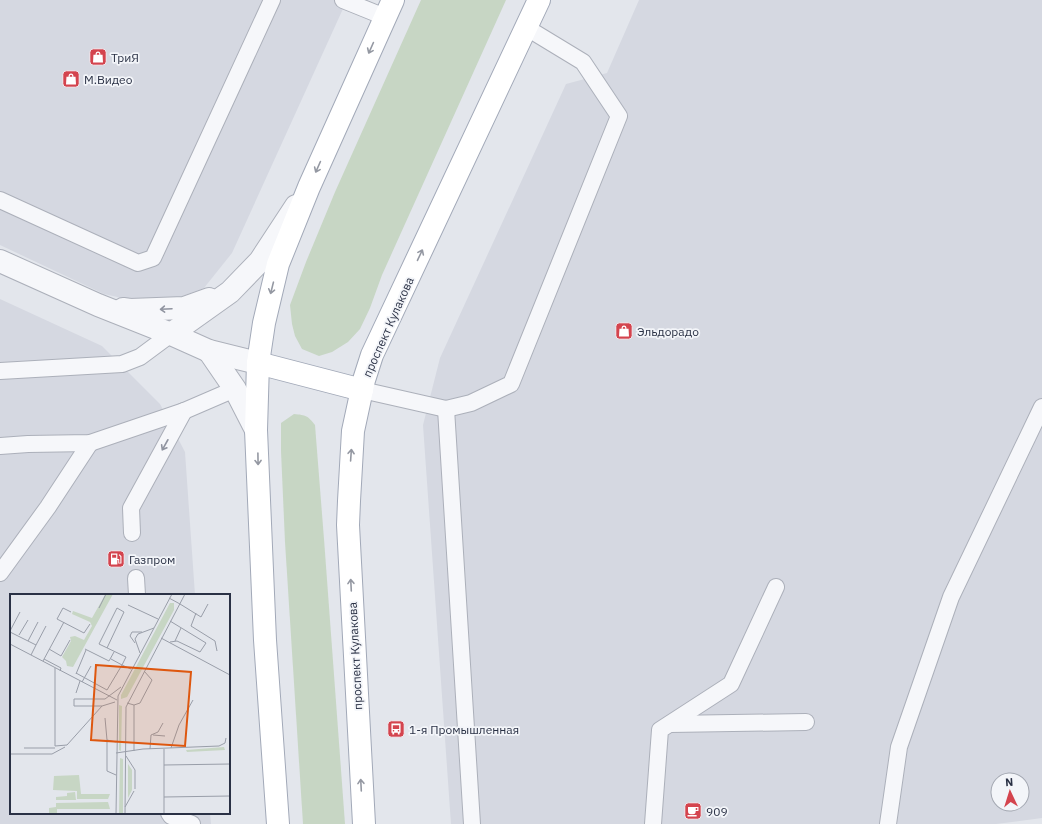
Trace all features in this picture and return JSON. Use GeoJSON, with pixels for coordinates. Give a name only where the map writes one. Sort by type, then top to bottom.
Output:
{"type":"FeatureCollection","features":[{"type":"Feature","properties":{"kind":"main road","name":"проспект Кулакова"},"geometry":{"type":"LineString","coordinates":[[364,824],[348,525],[353,431],[364,380],[372,355],[539,0]]}},
{"type":"Feature","properties":{"kind":"main road"},"geometry":{"type":"LineString","coordinates":[[278,824],[265,640],[256,430],[258,362],[264,323],[278,264],[309,187],[389,9]]}},
{"type":"Feature","properties":{"kind":"main road"},"geometry":{"type":"LineString","coordinates":[[258,362],[362,390]]}},
{"type":"Feature","properties":{"kind":"street"},"geometry":{"type":"LineString","coordinates":[[171,334],[230,292],[260,261],[309,187]]}},
{"type":"Feature","properties":{"kind":"street"},"geometry":{"type":"LineString","coordinates":[[0,261],[98,305],[209,351],[258,362]]}},
{"type":"Feature","properties":{"kind":"street"},"geometry":{"type":"LineString","coordinates":[[98,305],[130,310],[184,308],[230,292]]}},
{"type":"Feature","properties":{"kind":"street"},"geometry":{"type":"LineString","coordinates":[[209,351],[235,388],[256,430]]}},
{"type":"Feature","properties":{"kind":"lane"},"geometry":{"type":"LineString","coordinates":[[0,200],[138,263],[153,258],[272,0]]}},
{"type":"Feature","properties":{"kind":"lane"},"geometry":{"type":"LineString","coordinates":[[344,0],[389,9]]}},
{"type":"Feature","properties":{"kind":"lane"},"geometry":{"type":"LineString","coordinates":[[362,390],[446,409],[472,403],[511,384],[619,116],[583,62],[527,28]]}},
{"type":"Feature","properties":{"kind":"lane"},"geometry":{"type":"LineString","coordinates":[[0,371],[122,364],[140,357],[171,334]]}},
{"type":"Feature","properties":{"kind":"lane"},"geometry":{"type":"LineString","coordinates":[[0,446],[90,443],[184,411],[235,388]]}},
{"type":"Feature","properties":{"kind":"lane"},"geometry":{"type":"LineString","coordinates":[[888,824],[898,747],[951,597],[1042,407]]}},
{"type":"Feature","properties":{"kind":"lane"},"geometry":{"type":"LineString","coordinates":[[446,409],[472,824]]}},
{"type":"Feature","properties":{"kind":"lane"},"geometry":{"type":"LineString","coordinates":[[132,533],[131,508],[184,411]]}},
{"type":"Feature","properties":{"kind":"lane"},"geometry":{"type":"LineString","coordinates":[[0,573],[48,507],[90,443]]}},
{"type":"Feature","properties":{"kind":"lane"},"geometry":{"type":"LineString","coordinates":[[136,578],[137,594]]}},
{"type":"Feature","properties":{"kind":"lane"},"geometry":{"type":"LineString","coordinates":[[653,824],[660,730],[731,684],[776,587]]}},
{"type":"Feature","properties":{"kind":"lane"},"geometry":{"type":"LineString","coordinates":[[670,724],[806,722]]}},
{"type":"Feature","properties":{"kind":"lane"},"geometry":{"type":"LineString","coordinates":[[170,818],[192,824]]}},
{"type":"Feature","properties":{"kind":"shaded area"},"geometry":{"type":"Polygon","coordinates":[[[0,0],[347,0],[232,253],[204,288],[169,301],[135,301],[104,294],[0,245],[0,0]]]}},
{"type":"Feature","properties":{"kind":"shaded area"},"geometry":{"type":"Polygon","coordinates":[[[639,0],[1042,0],[1042,818],[996,824],[451,824],[423,425],[440,358],[566,84],[607,73],[639,0]]]}},
{"type":"Feature","properties":{"kind":"shaded area"},"geometry":{"type":"Polygon","coordinates":[[[0,299],[102,346],[160,404],[185,452],[195,594],[10,594],[10,814],[210,814],[211,824],[0,824],[0,299]]]}},
{"type":"Feature","properties":{"kind":"green space"},"geometry":{"type":"Polygon","coordinates":[[[421,0],[506,0],[382,275],[370,308],[360,329],[348,342],[332,352],[319,356],[302,349],[295,336],[290,305],[335,192],[421,0]]]}},
{"type":"Feature","properties":{"kind":"green space"},"geometry":{"type":"Polygon","coordinates":[[[294,414],[306,416],[315,425],[345,824],[303,824],[285,542],[281,451],[281,423],[294,414]]]}},
{"type":"Feature","properties":{"kind":"place","name":"ТриЯ"},"geometry":{"type":"Point","coordinates":[98,57]}},
{"type":"Feature","properties":{"kind":"place","name":"М.Видео"},"geometry":{"type":"Point","coordinates":[71,79]}},
{"type":"Feature","properties":{"kind":"place","name":"Эльдорадо"},"geometry":{"type":"Point","coordinates":[624,331]}},
{"type":"Feature","properties":{"kind":"place","name":"Газпром"},"geometry":{"type":"Point","coordinates":[116,559]}},
{"type":"Feature","properties":{"kind":"place","name":"1-я Промышленная"},"geometry":{"type":"Point","coordinates":[396,729]}},
{"type":"Feature","properties":{"kind":"place","name":"909"},"geometry":{"type":"Point","coordinates":[693,811]}}]}
